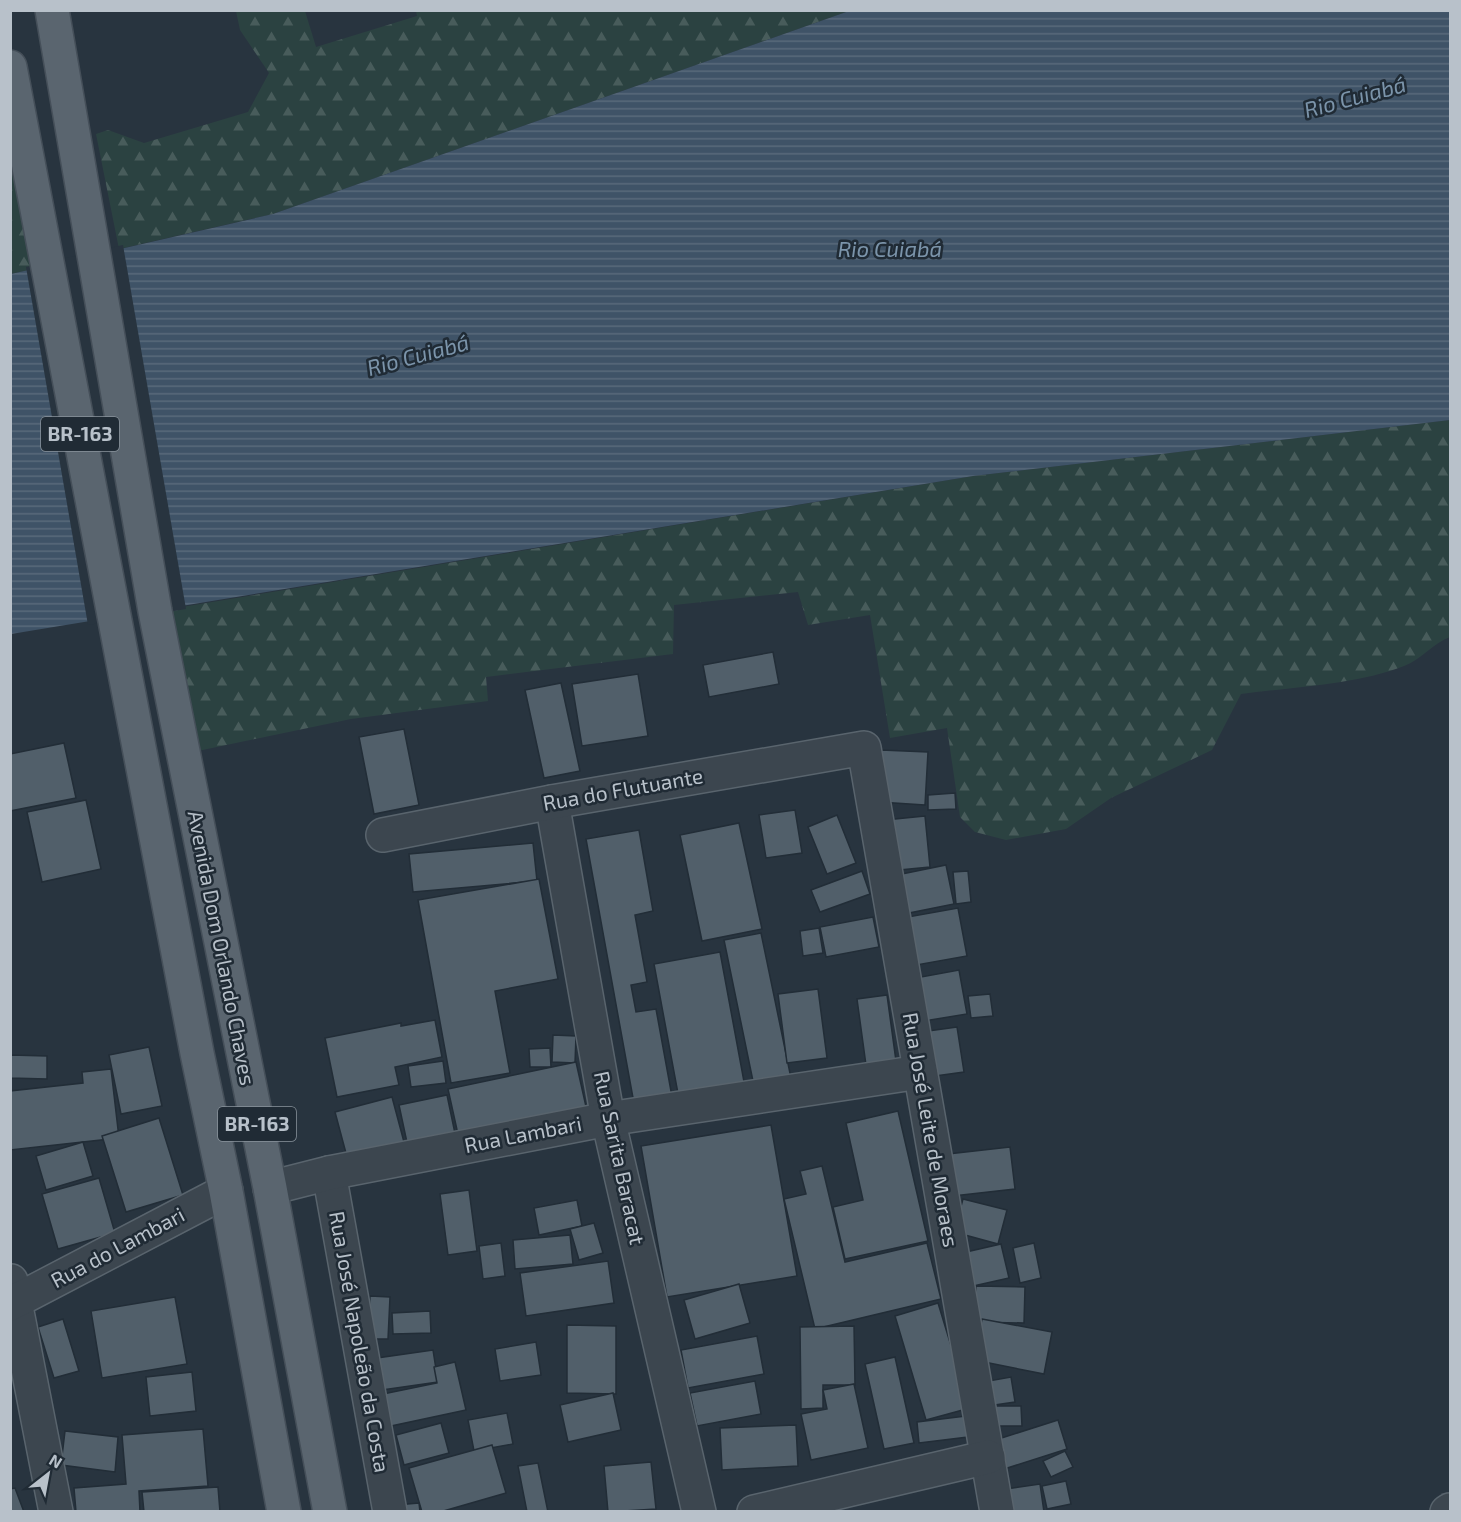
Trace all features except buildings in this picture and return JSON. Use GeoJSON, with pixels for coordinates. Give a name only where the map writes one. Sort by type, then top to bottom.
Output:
{"type":"FeatureCollection","features":[{"type":"Feature","properties":{"kind":"main road","name":"Avenida Dom Orlando Chaves"},"geometry":{"type":"LineString","coordinates":[[52,10],[153,600],[270,1188],[318,1436],[330,1512]]}},
{"type":"Feature","properties":{"kind":"main road","name":"Avenida Dom Orlando Chaves"},"geometry":{"type":"LineString","coordinates":[[10,67],[197,1053],[226,1191],[284,1512]]}},
{"type":"Feature","properties":{"kind":"main road"},"geometry":{"type":"LineString","coordinates":[[318,1436],[343,1512]]}},
{"type":"Feature","properties":{"kind":"main road","name":"BR-163"},"geometry":{"type":"LineString","coordinates":[[272,1512],[273,1447]]}},
{"type":"Feature","properties":{"kind":"street","name":"Rua do Flutuante"},"geometry":{"type":"LineString","coordinates":[[383,835],[552,802],[864,748]]}},
{"type":"Feature","properties":{"kind":"street","name":"Rua José Leite de Moraes"},"geometry":{"type":"LineString","coordinates":[[864,748],[997,1512]]}},
{"type":"Feature","properties":{"kind":"street","name":"Rua Sarita Baracat"},"geometry":{"type":"LineString","coordinates":[[552,802],[608,1119],[699,1512]]}},
{"type":"Feature","properties":{"kind":"street","name":"Rua Lambari"},"geometry":{"type":"LineString","coordinates":[[270,1188],[329,1173],[608,1119],[920,1072]]}},
{"type":"Feature","properties":{"kind":"street","name":"Rua José Napoleão da Costa"},"geometry":{"type":"LineString","coordinates":[[329,1173],[390,1512]]}},
{"type":"Feature","properties":{"kind":"street","name":"Rua do Lambari"},"geometry":{"type":"LineString","coordinates":[[12,1295],[226,1191]]}},
{"type":"Feature","properties":{"kind":"street"},"geometry":{"type":"LineString","coordinates":[[12,1295],[56,1512]]}},
{"type":"Feature","properties":{"kind":"street"},"geometry":{"type":"LineString","coordinates":[[754,1512],[988,1458]]}},
{"type":"Feature","properties":{"kind":"green space"},"geometry":{"type":"Polygon","coordinates":[[[236,11],[305,11],[316,47],[417,16],[416,11],[849,11],[273,214],[119,249],[96,134],[108,130],[144,143],[248,112],[269,73],[240,30],[236,11]]]}},
{"type":"Feature","properties":{"kind":"green space"},"geometry":{"type":"Polygon","coordinates":[[[10,105],[39,268],[10,274],[10,105]]]}},
{"type":"Feature","properties":{"kind":"green space"},"geometry":{"type":"Polygon","coordinates":[[[1450,420],[1450,637],[1410,663],[1385,672],[1345,681],[1241,694],[1212,750],[1111,798],[1066,829],[1006,840],[975,832],[960,817],[947,728],[890,738],[870,615],[808,625],[798,592],[674,605],[673,654],[486,677],[488,701],[351,719],[193,752],[158,611],[973,476],[1450,420]]]}},
{"type":"Feature","properties":{"kind":"water","name":"Rio Cuiabá"},"geometry":{"type":"Polygon","coordinates":[[[849,11],[1450,11],[1450,420],[973,476],[11,634],[11,274],[273,214],[849,11]]]}},
{"type":"Feature","properties":{"kind":"pier"},"geometry":{"type":"Polygon","coordinates":[[[123,245],[186,609],[88,625],[26,267],[123,245]]]}}]}
